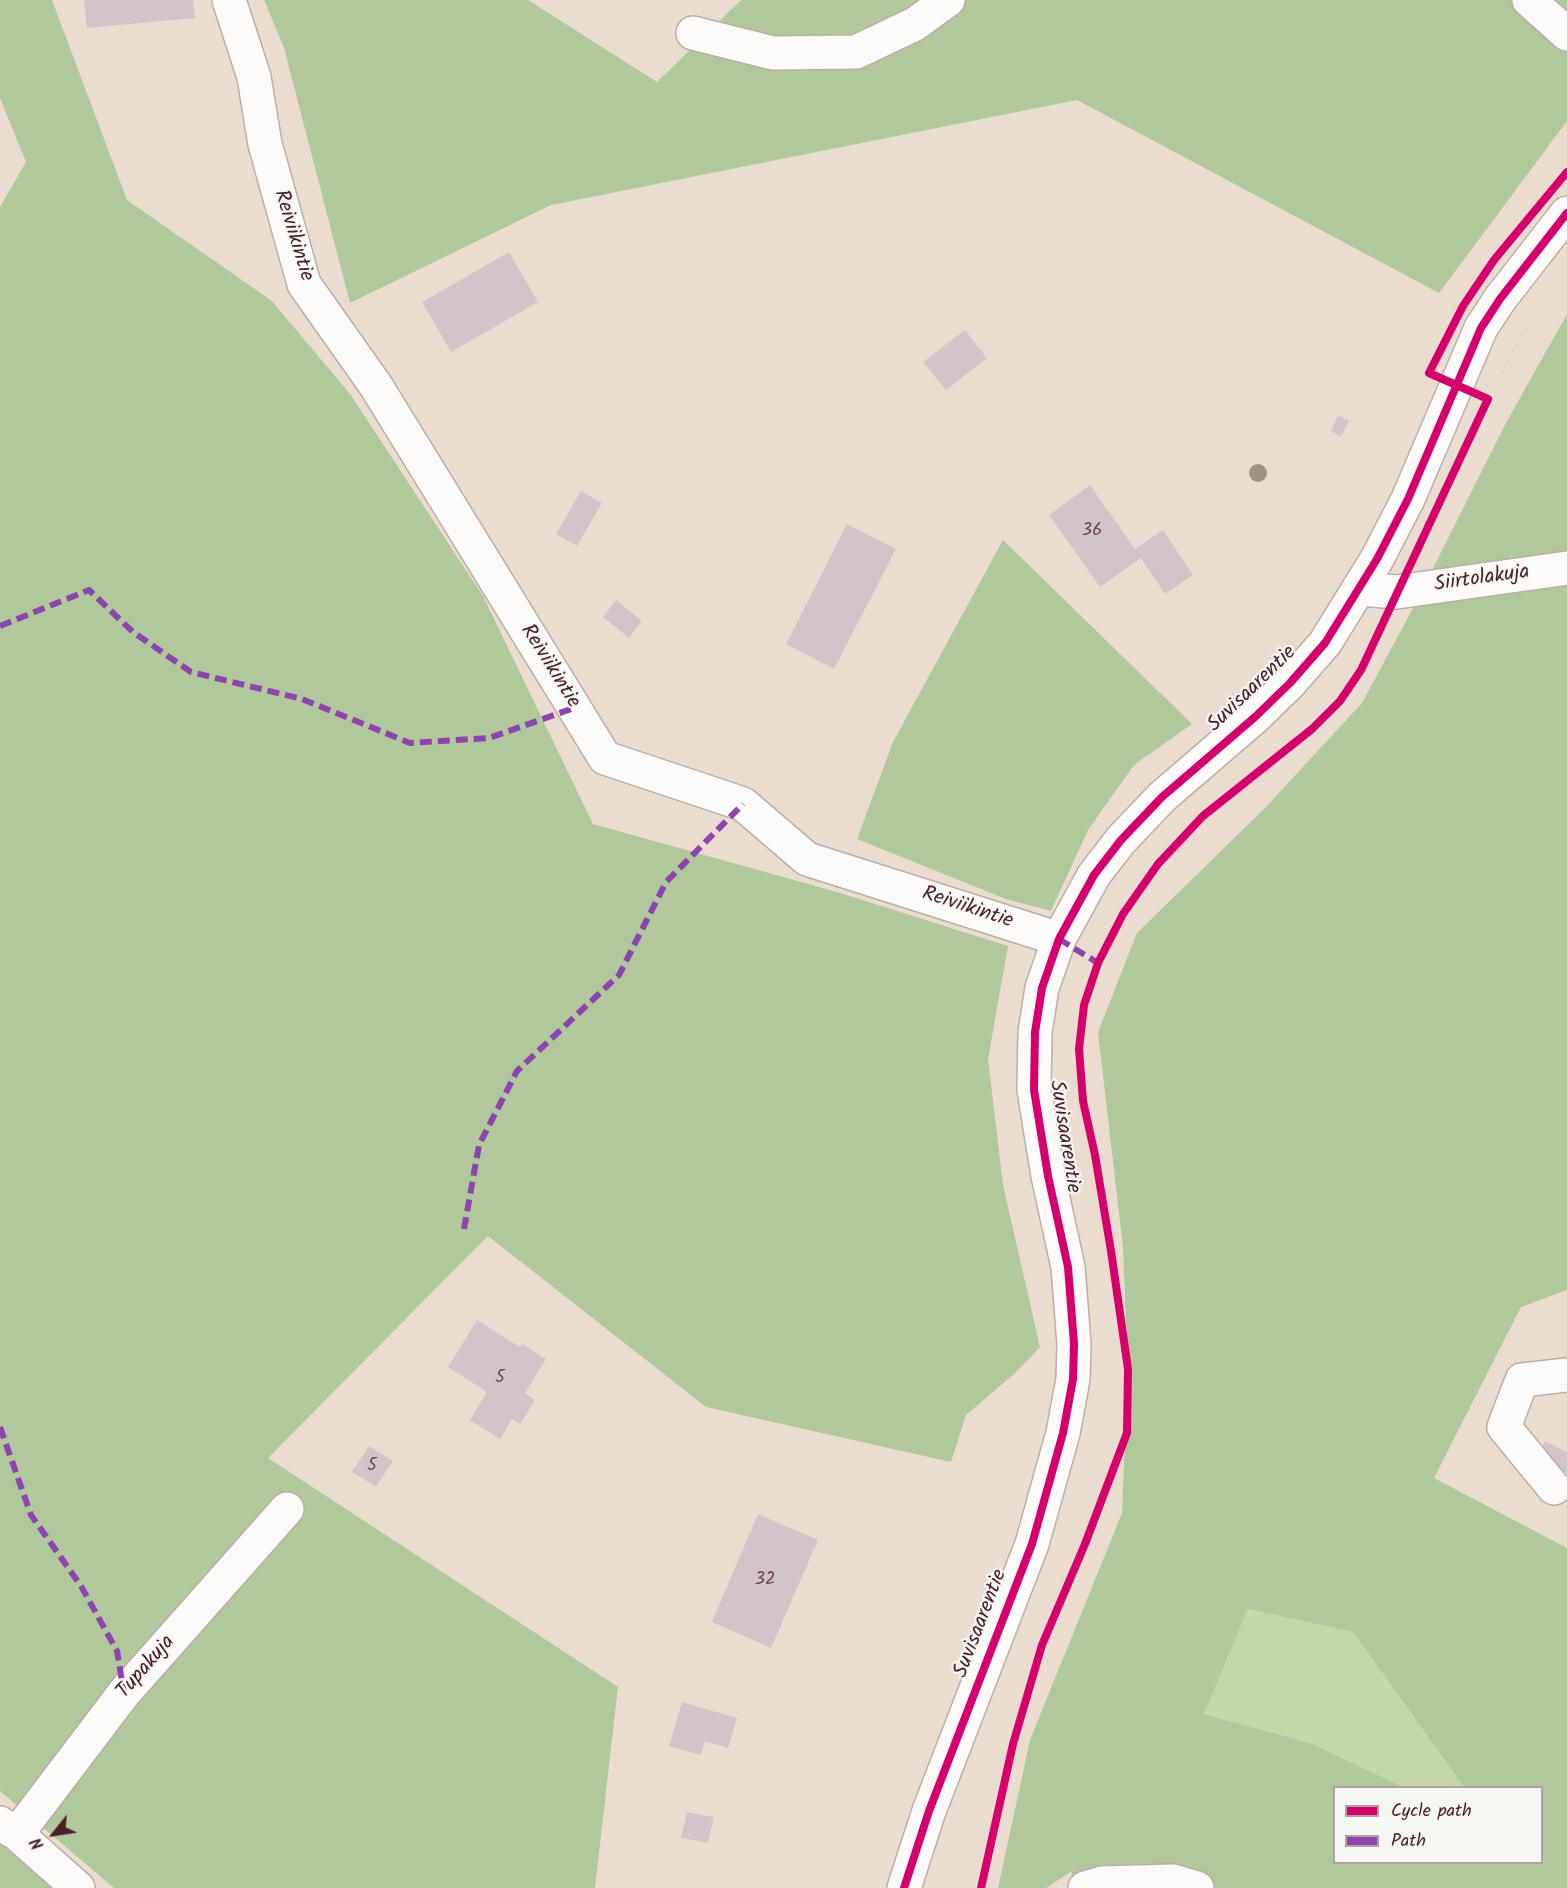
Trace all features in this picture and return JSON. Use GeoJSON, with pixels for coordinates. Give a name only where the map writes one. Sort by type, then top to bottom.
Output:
{"type":"FeatureCollection","features":[{"type":"Feature","properties":{"kind":"street","name":"Reiviikintie"},"geometry":{"type":"LineString","coordinates":[[229,0],[254,77],[265,144],[304,284],[376,386],[605,758],[744,804],[807,859],[1059,939]]}},
{"type":"Feature","properties":{"kind":"street"},"geometry":{"type":"LineString","coordinates":[[693,33],[773,53],[856,52],[915,24],[948,0]]}},
{"type":"Feature","properties":{"kind":"street"},"geometry":{"type":"LineString","coordinates":[[1528,0],[1567,34]]}},
{"type":"Feature","properties":{"kind":"street","name":"Suvisaarentie"},"geometry":{"type":"LineString","coordinates":[[904,1888],[929,1811],[1032,1544],[1063,1433],[1072,1379],[1074,1344],[1068,1267],[1048,1176],[1034,1090],[1035,1032],[1042,988],[1059,939],[1094,875],[1121,840],[1162,797],[1255,717],[1290,683],[1325,643],[1360,589],[1408,499],[1481,328],[1500,299],[1567,213]]}},
{"type":"Feature","properties":{"kind":"street","name":"Siirtolakuja"},"geometry":{"type":"LineString","coordinates":[[1360,589],[1397,592],[1567,568]]}},
{"type":"Feature","properties":{"kind":"street"},"geometry":{"type":"LineString","coordinates":[[1554,1488],[1504,1427],[1522,1380],[1567,1375]]}},
{"type":"Feature","properties":{"kind":"street","name":"Tupakuja"},"geometry":{"type":"LineString","coordinates":[[8,1829],[124,1693],[287,1509]]}},
{"type":"Feature","properties":{"kind":"street"},"geometry":{"type":"LineString","coordinates":[[8,1829],[78,1888]]}},
{"type":"Feature","properties":{"kind":"street"},"geometry":{"type":"LineString","coordinates":[[1085,1888],[1102,1882],[1173,1881],[1197,1888]]}},
{"type":"Feature","properties":{"kind":"path"},"geometry":{"type":"LineString","coordinates":[[1498,380],[1527,323]]}},
{"type":"Feature","properties":{"kind":"green space"},"geometry":{"type":"Polygon","coordinates":[[[0,0],[52,0],[127,200],[272,301],[350,394],[483,596],[593,824],[837,892],[1008,946],[988,1059],[1003,1185],[1040,1347],[1015,1373],[966,1415],[951,1462],[706,1407],[488,1236],[268,1458],[618,1687],[595,1888],[114,1888],[0,1791],[0,207],[26,162],[0,98],[0,0]]]}},
{"type":"Feature","properties":{"kind":"green space"},"geometry":{"type":"Polygon","coordinates":[[[264,0],[528,0],[657,82],[741,0],[1567,0],[1567,121],[1439,293],[1077,100],[551,205],[350,303],[284,48],[264,0]]]}},
{"type":"Feature","properties":{"kind":"green space"},"geometry":{"type":"Polygon","coordinates":[[[1567,314],[1567,1290],[1521,1307],[1434,1478],[1567,1548],[1567,1888],[1070,1888],[1072,1871],[1046,1888],[998,1888],[1030,1740],[1122,1513],[1128,1369],[1123,1248],[1098,1032],[1137,933],[1265,808],[1362,703],[1412,610],[1506,423],[1567,314]],[[1248,1609],[1204,1714],[1313,1744],[1401,1786],[1333,1786],[1333,1864],[1543,1864],[1543,1786],[1463,1786],[1353,1632],[1248,1609]]]}},
{"type":"Feature","properties":{"kind":"green space"},"geometry":{"type":"Polygon","coordinates":[[[1003,540],[1192,724],[1134,765],[1088,830],[1051,911],[1006,899],[857,839],[893,742],[1003,540]]]}},
{"type":"Feature","properties":{"kind":"green space"},"geometry":{"type":"Polygon","coordinates":[[[1248,1609],[1353,1632],[1463,1786],[1401,1786],[1313,1744],[1204,1714],[1248,1609]]]}},
{"type":"Feature","properties":{"kind":"green space"},"geometry":{"type":"Polygon","coordinates":[[[0,1838],[60,1888],[0,1888],[0,1838]]]}},
{"type":"Feature","properties":{"kind":"building"},"geometry":{"type":"Polygon","coordinates":[[[84,0],[193,0],[195,18],[87,28],[84,0]]]}},
{"type":"Feature","properties":{"kind":"building"},"geometry":{"type":"Polygon","coordinates":[[[509,252],[538,302],[451,352],[422,302],[509,252]]]}},
{"type":"Feature","properties":{"kind":"building"},"geometry":{"type":"Polygon","coordinates":[[[965,330],[987,358],[946,390],[923,362],[965,330]]]}},
{"type":"Feature","properties":{"kind":"building"},"geometry":{"type":"Polygon","coordinates":[[[1338,415],[1349,421],[1341,437],[1331,431],[1338,415]]]}},
{"type":"Feature","properties":{"kind":"building"},"geometry":{"type":"Polygon","coordinates":[[[1090,485],[1135,549],[1163,530],[1193,575],[1165,594],[1141,558],[1100,587],[1049,515],[1090,485]]]}},
{"type":"Feature","properties":{"kind":"building"},"geometry":{"type":"Polygon","coordinates":[[[581,491],[602,503],[577,546],[556,534],[581,491]]]}},
{"type":"Feature","properties":{"kind":"building"},"geometry":{"type":"Polygon","coordinates":[[[847,524],[896,549],[834,669],[786,644],[847,524]]]}},
{"type":"Feature","properties":{"kind":"building"},"geometry":{"type":"Polygon","coordinates":[[[616,600],[642,621],[629,638],[603,617],[616,600]]]}},
{"type":"Feature","properties":{"kind":"building"},"geometry":{"type":"Polygon","coordinates":[[[477,1320],[520,1347],[522,1344],[546,1359],[525,1393],[535,1400],[520,1424],[512,1419],[500,1439],[470,1420],[487,1392],[448,1367],[477,1320]]]}},
{"type":"Feature","properties":{"kind":"building"},"geometry":{"type":"Polygon","coordinates":[[[1545,1441],[1567,1452],[1567,1473],[1537,1457],[1545,1441]]]}},
{"type":"Feature","properties":{"kind":"building"},"geometry":{"type":"Polygon","coordinates":[[[369,1446],[393,1461],[376,1487],[352,1472],[369,1446]]]}},
{"type":"Feature","properties":{"kind":"building"},"geometry":{"type":"Polygon","coordinates":[[[758,1514],[818,1540],[771,1648],[712,1622],[758,1514]]]}},
{"type":"Feature","properties":{"kind":"building"},"geometry":{"type":"Polygon","coordinates":[[[682,1702],[737,1718],[728,1748],[705,1741],[701,1755],[669,1746],[682,1702]]]}},
{"type":"Feature","properties":{"kind":"building"},"geometry":{"type":"Polygon","coordinates":[[[687,1812],[714,1817],[708,1843],[681,1838],[687,1812]]]}},
{"type":"Feature","properties":{"kind":"marked path"},"geometry":{"type":"LineString","coordinates":[[0,626],[89,590],[133,632],[191,672],[302,699],[410,743],[489,738],[574,708]]}},
{"type":"Feature","properties":{"kind":"marked path"},"geometry":{"type":"LineString","coordinates":[[464,1229],[479,1145],[517,1071],[619,975],[666,882],[743,804]]}},
{"type":"Feature","properties":{"kind":"marked path"},"geometry":{"type":"LineString","coordinates":[[1059,939],[1098,963]]}},
{"type":"Feature","properties":{"kind":"marked path"},"geometry":{"type":"LineString","coordinates":[[0,1427],[31,1515],[81,1586],[117,1651],[124,1693]]}},
{"type":"Feature","properties":{"kind":"cycle path"},"geometry":{"type":"LineString","coordinates":[[981,1888],[1013,1744],[1042,1645],[1085,1544],[1127,1433],[1128,1369],[1095,1155],[1083,1101],[1079,1049],[1084,1005],[1098,963],[1123,914],[1158,864],[1203,816],[1312,729],[1340,701],[1361,670],[1488,399],[1429,373],[1463,306],[1494,260],[1567,172]]}},
{"type":"Feature","properties":{"kind":"cycle path"},"geometry":{"type":"LineString","coordinates":[[904,1888],[929,1811],[1032,1544],[1063,1433],[1073,1379],[1074,1344],[1068,1267],[1048,1176],[1034,1090],[1035,1032],[1042,988],[1059,939],[1094,875],[1121,840],[1162,797],[1255,717],[1290,683],[1325,643],[1377,559],[1408,499],[1481,328],[1500,299],[1567,213]]}}]}
